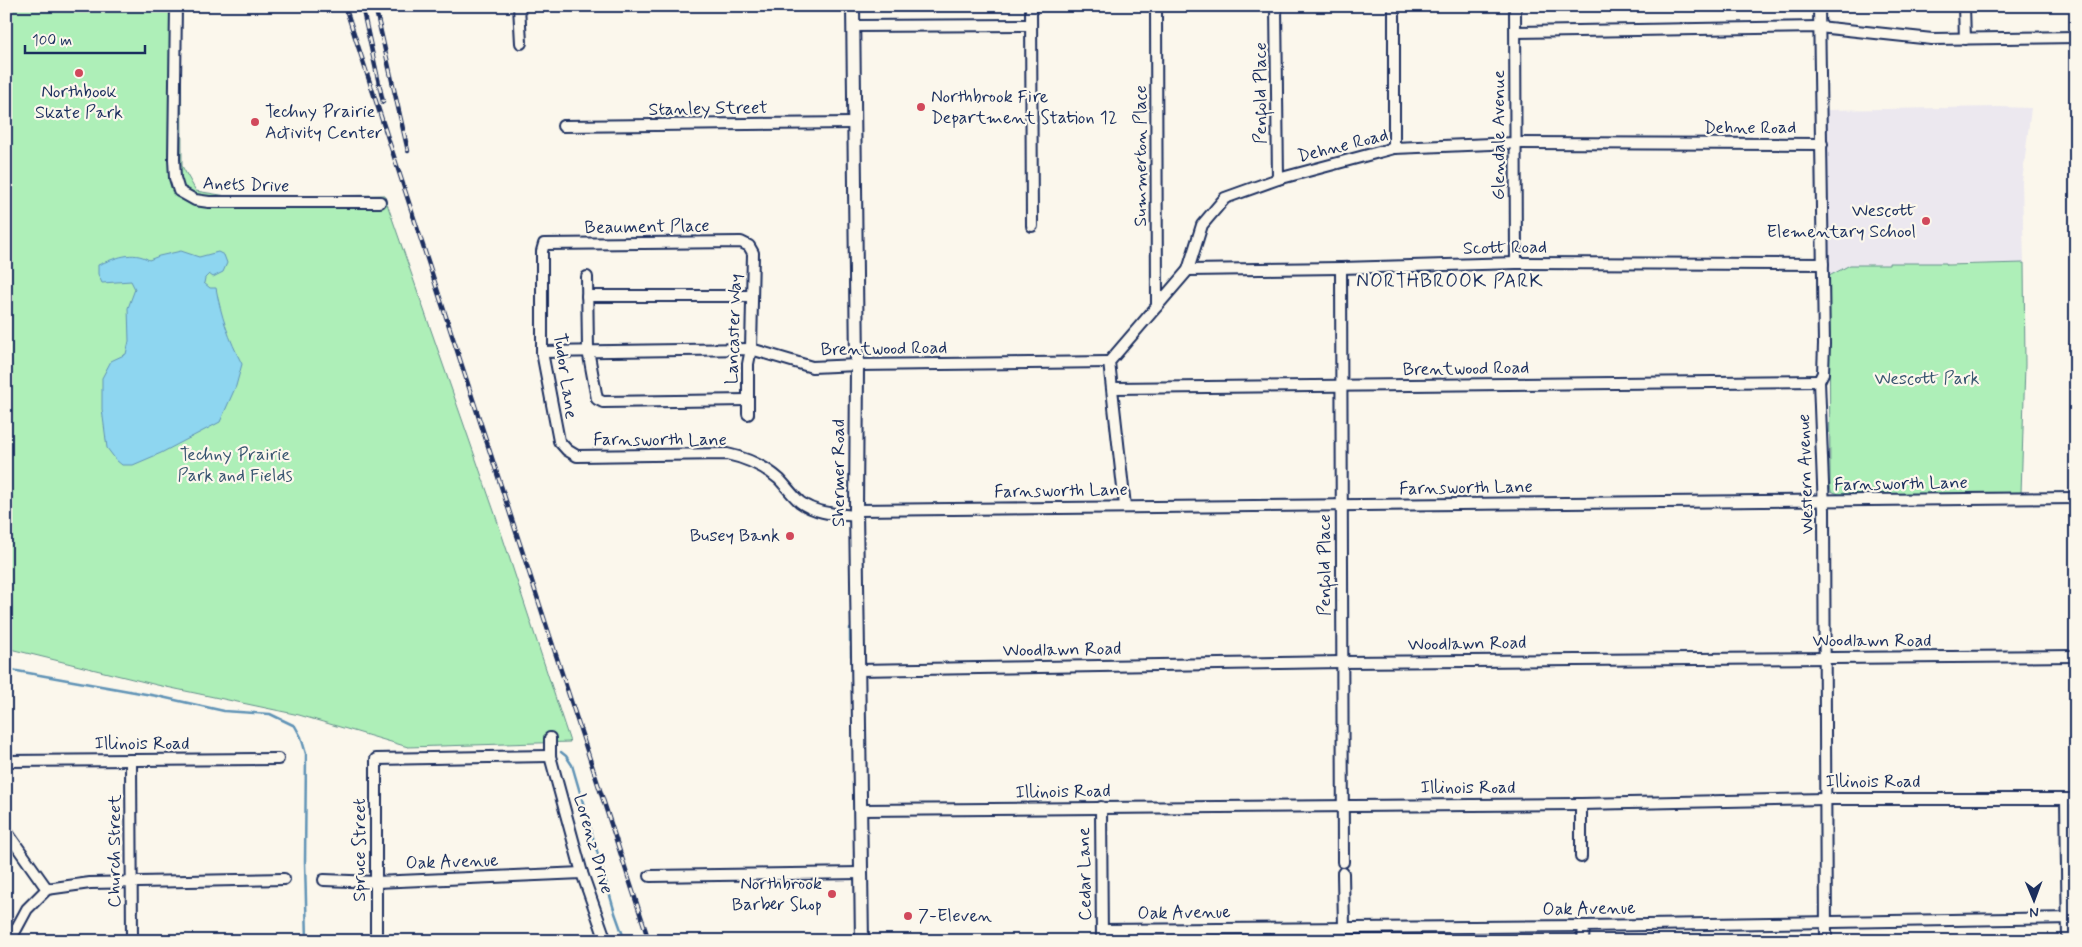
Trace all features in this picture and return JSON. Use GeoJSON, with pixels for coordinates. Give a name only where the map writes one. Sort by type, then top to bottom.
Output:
{"type":"FeatureCollection","features":[{"type":"Feature","properties":{"kind":"main road","name":"Shermer Road"},"geometry":{"type":"LineString","coordinates":[[853,6],[857,365],[856,513],[862,941]]}},
{"type":"Feature","properties":{"kind":"street","name":"Anets Drive"},"geometry":{"type":"LineString","coordinates":[[176,6],[174,159],[175,178],[179,191],[195,200],[209,202],[380,202]]}},
{"type":"Feature","properties":{"kind":"street"},"geometry":{"type":"LineString","coordinates":[[519,6],[521,43]]}},
{"type":"Feature","properties":{"kind":"street"},"geometry":{"type":"LineString","coordinates":[[1031,6],[1032,226]]}},
{"type":"Feature","properties":{"kind":"street","name":"Summerton Place"},"geometry":{"type":"LineString","coordinates":[[1156,6],[1157,306]]}},
{"type":"Feature","properties":{"kind":"street","name":"Penfold Place"},"geometry":{"type":"LineString","coordinates":[[1276,6],[1278,179]]}},
{"type":"Feature","properties":{"kind":"street"},"geometry":{"type":"LineString","coordinates":[[1394,6],[1394,148]]}},
{"type":"Feature","properties":{"kind":"street","name":"Glendale Avenue"},"geometry":{"type":"LineString","coordinates":[[1515,6],[1516,263]]}},
{"type":"Feature","properties":{"kind":"street","name":"Western Avenue"},"geometry":{"type":"LineString","coordinates":[[1819,6],[1823,264],[1823,373],[1819,381],[1824,501],[1826,941]]}},
{"type":"Feature","properties":{"kind":"street"},"geometry":{"type":"LineString","coordinates":[[1964,6],[1965,39]]}},
{"type":"Feature","properties":{"kind":"street"},"geometry":{"type":"LineString","coordinates":[[853,26],[1031,25]]}},
{"type":"Feature","properties":{"kind":"street"},"geometry":{"type":"LineString","coordinates":[[1516,32],[1819,27],[1932,39],[2076,37]]}},
{"type":"Feature","properties":{"kind":"street","name":"Stanley Street"},"geometry":{"type":"LineString","coordinates":[[563,126],[853,123]]}},
{"type":"Feature","properties":{"kind":"street","name":"Dehne Road"},"geometry":{"type":"LineString","coordinates":[[1109,362],[1188,270],[1202,225],[1225,198],[1278,179],[1394,148],[1515,144],[1822,144]]}},
{"type":"Feature","properties":{"kind":"street","name":"Beaument Place"},"geometry":{"type":"LineString","coordinates":[[544,244],[740,242],[749,246]]}},
{"type":"Feature","properties":{"kind":"street","name":"Tudor Lane"},"geometry":{"type":"LineString","coordinates":[[544,244],[542,251],[542,352],[559,441],[567,450]]}},
{"type":"Feature","properties":{"kind":"street","name":"Lancaster Way"},"geometry":{"type":"LineString","coordinates":[[748,414],[748,364],[751,349],[753,252],[749,246]]}},
{"type":"Feature","properties":{"kind":"street","name":"Scott Road"},"geometry":{"type":"LineString","coordinates":[[1188,270],[1516,263],[1823,264]]}},
{"type":"Feature","properties":{"kind":"street","name":"Penfold Place"},"geometry":{"type":"LineString","coordinates":[[1341,268],[1344,928]]}},
{"type":"Feature","properties":{"kind":"street"},"geometry":{"type":"LineString","coordinates":[[587,277],[588,350],[597,399],[603,402],[748,400]]}},
{"type":"Feature","properties":{"kind":"street"},"geometry":{"type":"LineString","coordinates":[[587,296],[752,296]]}},
{"type":"Feature","properties":{"kind":"street","name":"Brentwood Road"},"geometry":{"type":"LineString","coordinates":[[542,352],[751,349],[812,367],[1109,362]]}},
{"type":"Feature","properties":{"kind":"street"},"geometry":{"type":"LineString","coordinates":[[1109,362],[1125,506]]}},
{"type":"Feature","properties":{"kind":"street","name":"Brentwood Road"},"geometry":{"type":"LineString","coordinates":[[1113,388],[1819,381]]}},
{"type":"Feature","properties":{"kind":"street","name":"Farnsworth Lane"},"geometry":{"type":"LineString","coordinates":[[567,450],[577,456],[727,454],[752,461],[778,478],[801,502],[822,512],[856,513],[1125,506],[2076,498]]}},
{"type":"Feature","properties":{"kind":"street","name":"Woodlawn Road"},"geometry":{"type":"LineString","coordinates":[[858,670],[1342,662],[2076,656]]}},
{"type":"Feature","properties":{"kind":"street"},"geometry":{"type":"LineString","coordinates":[[550,738],[550,756]]}},
{"type":"Feature","properties":{"kind":"street","name":"Spruce Street"},"geometry":{"type":"LineString","coordinates":[[376,941],[376,759],[550,756]]}},
{"type":"Feature","properties":{"kind":"street","name":"Lorenz Drive"},"geometry":{"type":"LineString","coordinates":[[550,756],[582,873],[606,941]]}},
{"type":"Feature","properties":{"kind":"street","name":"Illinois Road"},"geometry":{"type":"LineString","coordinates":[[6,761],[278,759]]}},
{"type":"Feature","properties":{"kind":"street","name":"Church Street"},"geometry":{"type":"LineString","coordinates":[[131,760],[132,941]]}},
{"type":"Feature","properties":{"kind":"street","name":"Illinois Road"},"geometry":{"type":"LineString","coordinates":[[860,810],[1581,804],[1826,798],[2071,799]]}},
{"type":"Feature","properties":{"kind":"street"},"geometry":{"type":"LineString","coordinates":[[2068,941],[2072,918],[2071,799]]}},
{"type":"Feature","properties":{"kind":"street"},"geometry":{"type":"LineString","coordinates":[[1581,804],[1581,857]]}},
{"type":"Feature","properties":{"kind":"street","name":"Cedar Lane"},"geometry":{"type":"LineString","coordinates":[[1101,808],[1102,936]]}},
{"type":"Feature","properties":{"kind":"street"},"geometry":{"type":"LineString","coordinates":[[6,831],[47,889]]}},
{"type":"Feature","properties":{"kind":"street","name":"Oak Avenue"},"geometry":{"type":"LineString","coordinates":[[324,880],[376,882],[582,873]]}},
{"type":"Feature","properties":{"kind":"street"},"geometry":{"type":"LineString","coordinates":[[650,876],[862,873]]}},
{"type":"Feature","properties":{"kind":"street"},"geometry":{"type":"LineString","coordinates":[[12,941],[26,909],[47,889],[90,882],[284,879]]}},
{"type":"Feature","properties":{"kind":"street","name":"Oak Avenue"},"geometry":{"type":"LineString","coordinates":[[1102,936],[1344,928],[2072,918]]}},
{"type":"Feature","properties":{"kind":"street"},"geometry":{"type":"LineString","coordinates":[[1583,941],[1584,926]]}},
{"type":"Feature","properties":{"kind":"shaded area","name":"Wescott Elementary School"},"geometry":{"type":"Polygon","coordinates":[[[2031,108],[2022,182],[2024,263],[1850,265],[1829,276],[1827,110],[2031,108]]]}},
{"type":"Feature","properties":{"kind":"green space","name":"Techny Prairie Park and Fields"},"geometry":{"type":"Polygon","coordinates":[[[6,6],[181,6],[182,166],[196,191],[233,197],[384,195],[495,514],[570,742],[408,747],[299,715],[157,685],[6,648],[6,6]]]}},
{"type":"Feature","properties":{"kind":"green space","name":"Wescott Park"},"geometry":{"type":"Polygon","coordinates":[[[1889,263],[1946,263],[1947,265],[2024,263],[2025,365],[2021,494],[1841,495],[1831,491],[1829,276],[1850,265],[1889,265],[1889,263]]]}},
{"type":"Feature","properties":{"kind":"water"},"geometry":{"type":"Polygon","coordinates":[[[181,251],[199,257],[218,252],[224,255],[227,263],[223,272],[213,277],[209,274],[205,278],[204,283],[210,288],[216,288],[226,327],[242,364],[236,386],[220,422],[161,453],[133,465],[122,465],[107,448],[102,409],[102,378],[111,361],[126,354],[129,341],[128,308],[135,289],[131,281],[102,283],[98,274],[98,265],[124,256],[137,256],[149,260],[181,251]]]}},
{"type":"Feature","properties":{"kind":"waterway"},"geometry":{"type":"LineString","coordinates":[[850,628],[850,641]]}},
{"type":"Feature","properties":{"kind":"waterway"},"geometry":{"type":"LineString","coordinates":[[851,647],[851,656]]}},
{"type":"Feature","properties":{"kind":"waterway"},"geometry":{"type":"LineString","coordinates":[[6,669],[157,696],[224,711],[270,714],[295,726],[301,737],[306,754],[305,862],[307,941]]}},
{"type":"Feature","properties":{"kind":"waterway"},"geometry":{"type":"LineString","coordinates":[[561,752],[572,765],[615,913],[625,941]]}},
{"type":"Feature","properties":{"kind":"railway"},"geometry":{"type":"LineString","coordinates":[[345,6],[649,941]]}},
{"type":"Feature","properties":{"kind":"railway"},"geometry":{"type":"LineString","coordinates":[[362,6],[383,102]]}},
{"type":"Feature","properties":{"kind":"railway"},"geometry":{"type":"LineString","coordinates":[[375,6],[408,151]]}},
{"type":"Feature","properties":{"kind":"place","name":"Northbook Skate Park"},"geometry":{"type":"Point","coordinates":[79,73]}},
{"type":"Feature","properties":{"kind":"place","name":"Northbrook Fire Department Station 12"},"geometry":{"type":"Point","coordinates":[921,107]}},
{"type":"Feature","properties":{"kind":"place","name":"Techny Prairie Activity Center"},"geometry":{"type":"Point","coordinates":[255,122]}},
{"type":"Feature","properties":{"kind":"place","name":"Wescott Elementary School"},"geometry":{"type":"Point","coordinates":[1926,221]}},
{"type":"Feature","properties":{"kind":"place","name":"Busey Bank"},"geometry":{"type":"Point","coordinates":[790,536]}},
{"type":"Feature","properties":{"kind":"place","name":"Northbrook Barber Shop"},"geometry":{"type":"Point","coordinates":[832,894]}},
{"type":"Feature","properties":{"kind":"place","name":"7-Eleven"},"geometry":{"type":"Point","coordinates":[908,916]}},
{"type":"Feature","properties":{"kind":"district","name":"NORTHBROOK PARK"},"geometry":{"type":"Point","coordinates":[1450,281]}}]}
